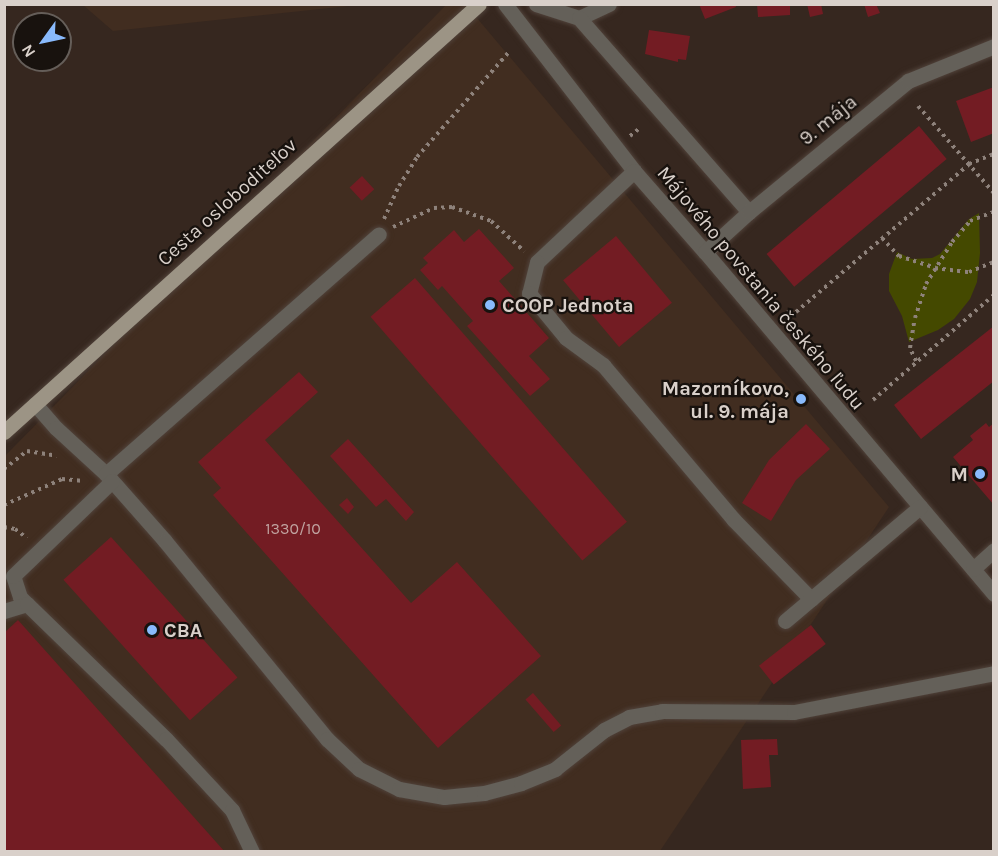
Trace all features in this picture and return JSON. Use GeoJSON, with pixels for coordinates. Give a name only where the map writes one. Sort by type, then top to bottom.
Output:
{"type":"FeatureCollection","features":[{"type":"Feature","properties":{"kind":"main road","name":"Cesta osloboditeľov"},"geometry":{"type":"LineString","coordinates":[[4,432],[478,4]]}},
{"type":"Feature","properties":{"kind":"street","name":"Májového povstania českého ľudu"},"geometry":{"type":"LineString","coordinates":[[505,4],[634,171],[993,594]]}},
{"type":"Feature","properties":{"kind":"street"},"geometry":{"type":"LineString","coordinates":[[536,4],[579,18],[749,212]]}},
{"type":"Feature","properties":{"kind":"street"},"geometry":{"type":"LineString","coordinates":[[579,18],[609,4]]}},
{"type":"Feature","properties":{"kind":"street","name":"9. mája"},"geometry":{"type":"LineString","coordinates":[[705,252],[749,212],[908,81],[993,46]]}},
{"type":"Feature","properties":{"kind":"street"},"geometry":{"type":"LineString","coordinates":[[634,171],[537,262],[530,293],[566,338],[603,365],[733,519],[811,599]]}},
{"type":"Feature","properties":{"kind":"street"},"geometry":{"type":"LineString","coordinates":[[252,852],[232,810],[166,739],[20,597],[13,576],[109,477],[379,234]]}},
{"type":"Feature","properties":{"kind":"street"},"geometry":{"type":"LineString","coordinates":[[35,404],[56,428],[109,477],[165,541],[327,739],[359,769],[399,789],[444,797],[484,793],[521,783],[555,769],[604,730],[629,717],[662,711],[794,712],[993,673]]}},
{"type":"Feature","properties":{"kind":"street"},"geometry":{"type":"LineString","coordinates":[[785,621],[920,507]]}},
{"type":"Feature","properties":{"kind":"street"},"geometry":{"type":"LineString","coordinates":[[973,569],[993,550]]}},
{"type":"Feature","properties":{"kind":"street"},"geometry":{"type":"LineString","coordinates":[[4,610],[27,604]]}},
{"type":"Feature","properties":{"kind":"path"},"geometry":{"type":"LineString","coordinates":[[379,234],[388,206],[417,157],[508,53]]}},
{"type":"Feature","properties":{"kind":"path"},"geometry":{"type":"LineString","coordinates":[[918,106],[993,193]]}},
{"type":"Feature","properties":{"kind":"path"},"geometry":{"type":"LineString","coordinates":[[796,312],[969,164],[993,154]]}},
{"type":"Feature","properties":{"kind":"path"},"geometry":{"type":"LineString","coordinates":[[379,234],[434,208],[452,207],[491,221],[537,262]]}},
{"type":"Feature","properties":{"kind":"path"},"geometry":{"type":"LineString","coordinates":[[916,362],[910,348],[915,318],[926,284],[970,221],[993,212]]}},
{"type":"Feature","properties":{"kind":"path"},"geometry":{"type":"LineString","coordinates":[[882,238],[899,256],[935,268],[969,272],[993,262]]}},
{"type":"Feature","properties":{"kind":"path"},"geometry":{"type":"LineString","coordinates":[[873,400],[993,295]]}},
{"type":"Feature","properties":{"kind":"path"},"geometry":{"type":"LineString","coordinates":[[4,469],[27,451],[35,450],[66,460]]}},
{"type":"Feature","properties":{"kind":"path"},"geometry":{"type":"LineString","coordinates":[[81,473],[88,485]]}},
{"type":"Feature","properties":{"kind":"path"},"geometry":{"type":"LineString","coordinates":[[4,505],[62,479],[84,481]]}},
{"type":"Feature","properties":{"kind":"path"},"geometry":{"type":"LineString","coordinates":[[4,527],[15,529],[39,551]]}},
{"type":"Feature","properties":{"kind":"shaded area"},"geometry":{"type":"Polygon","coordinates":[[[83,5],[358,5],[113,31],[83,5]]]}},
{"type":"Feature","properties":{"kind":"shaded area"},"geometry":{"type":"Polygon","coordinates":[[[446,5],[466,5],[889,507],[660,851],[5,851],[4,457],[446,5]]]}},
{"type":"Feature","properties":{"kind":"shaded area"},"geometry":{"type":"Polygon","coordinates":[[[979,213],[980,253],[977,282],[970,299],[954,319],[938,330],[909,342],[902,316],[889,291],[889,274],[897,252],[912,259],[932,258],[940,254],[969,219],[979,213]]]}},
{"type":"Feature","properties":{"kind":"building"},"geometry":{"type":"Polygon","coordinates":[[[699,4],[735,4],[736,7],[705,19],[699,4]]]}},
{"type":"Feature","properties":{"kind":"building"},"geometry":{"type":"Polygon","coordinates":[[[757,4],[790,4],[790,15],[758,17],[757,4]]]}},
{"type":"Feature","properties":{"kind":"building"},"geometry":{"type":"Polygon","coordinates":[[[807,4],[821,4],[823,14],[810,17],[807,4]]]}},
{"type":"Feature","properties":{"kind":"building"},"geometry":{"type":"Polygon","coordinates":[[[864,4],[876,4],[880,13],[868,17],[864,4]]]}},
{"type":"Feature","properties":{"kind":"building"},"geometry":{"type":"Polygon","coordinates":[[[649,30],[690,36],[686,60],[678,59],[678,62],[645,54],[649,30]]]}},
{"type":"Feature","properties":{"kind":"building"},"geometry":{"type":"Polygon","coordinates":[[[994,87],[994,133],[971,142],[956,101],[994,87]]]}},
{"type":"Feature","properties":{"kind":"building"},"geometry":{"type":"Polygon","coordinates":[[[919,126],[947,159],[794,287],[767,254],[919,126]]]}},
{"type":"Feature","properties":{"kind":"building"},"geometry":{"type":"Polygon","coordinates":[[[362,176],[374,189],[362,201],[350,188],[362,176]]]}},
{"type":"Feature","properties":{"kind":"building","name":"COOP Jednota"},"geometry":{"type":"Polygon","coordinates":[[[479,229],[514,268],[499,281],[549,338],[529,356],[550,379],[530,396],[467,326],[473,321],[442,286],[438,290],[420,270],[428,263],[423,258],[454,230],[464,242],[479,229]]]}},
{"type":"Feature","properties":{"kind":"building"},"geometry":{"type":"Polygon","coordinates":[[[616,236],[672,303],[619,347],[563,280],[616,236]]]}},
{"type":"Feature","properties":{"kind":"building"},"geometry":{"type":"Polygon","coordinates":[[[415,278],[627,522],[582,560],[370,317],[415,278]]]}},
{"type":"Feature","properties":{"kind":"building"},"geometry":{"type":"Polygon","coordinates":[[[994,326],[994,381],[921,439],[894,405],[994,326]]]}},
{"type":"Feature","properties":{"kind":"building"},"geometry":{"type":"Polygon","coordinates":[[[299,372],[318,392],[265,440],[411,603],[457,562],[541,656],[438,748],[213,495],[221,488],[198,462],[299,372]]]}},
{"type":"Feature","properties":{"kind":"building","name":"M"},"geometry":{"type":"Polygon","coordinates":[[[986,423],[989,427],[994,423],[994,505],[953,457],[973,440],[970,436],[986,423]]]}},
{"type":"Feature","properties":{"kind":"building"},"geometry":{"type":"Polygon","coordinates":[[[806,424],[830,449],[796,480],[771,521],[742,503],[769,460],[806,424]]]}},
{"type":"Feature","properties":{"kind":"building"},"geometry":{"type":"Polygon","coordinates":[[[348,439],[414,512],[406,521],[386,499],[376,507],[330,456],[348,439]]]}},
{"type":"Feature","properties":{"kind":"building"},"geometry":{"type":"Polygon","coordinates":[[[347,498],[354,507],[348,514],[339,505],[347,498]]]}},
{"type":"Feature","properties":{"kind":"building","name":"CBA"},"geometry":{"type":"Polygon","coordinates":[[[111,537],[237,677],[190,720],[63,580],[111,537]]]}},
{"type":"Feature","properties":{"kind":"building"},"geometry":{"type":"Polygon","coordinates":[[[18,620],[225,852],[4,852],[4,633],[18,620]]]}},
{"type":"Feature","properties":{"kind":"building"},"geometry":{"type":"Polygon","coordinates":[[[811,625],[826,644],[774,685],[759,666],[811,625]]]}},
{"type":"Feature","properties":{"kind":"building"},"geometry":{"type":"Polygon","coordinates":[[[533,693],[561,725],[554,732],[525,700],[533,693]]]}},
{"type":"Feature","properties":{"kind":"building"},"geometry":{"type":"Polygon","coordinates":[[[777,739],[778,755],[769,755],[771,787],[743,789],[741,740],[777,739]]]}},
{"type":"Feature","properties":{"kind":"place","name":"COOP Jednota"},"geometry":{"type":"Point","coordinates":[490,305]}},
{"type":"Feature","properties":{"kind":"place","name":"Mazorníkovo, ul. 9. mája"},"geometry":{"type":"Point","coordinates":[801,399]}},
{"type":"Feature","properties":{"kind":"place","name":"M"},"geometry":{"type":"Point","coordinates":[980,474]}},
{"type":"Feature","properties":{"kind":"place","name":"CBA"},"geometry":{"type":"Point","coordinates":[152,630]}}]}
